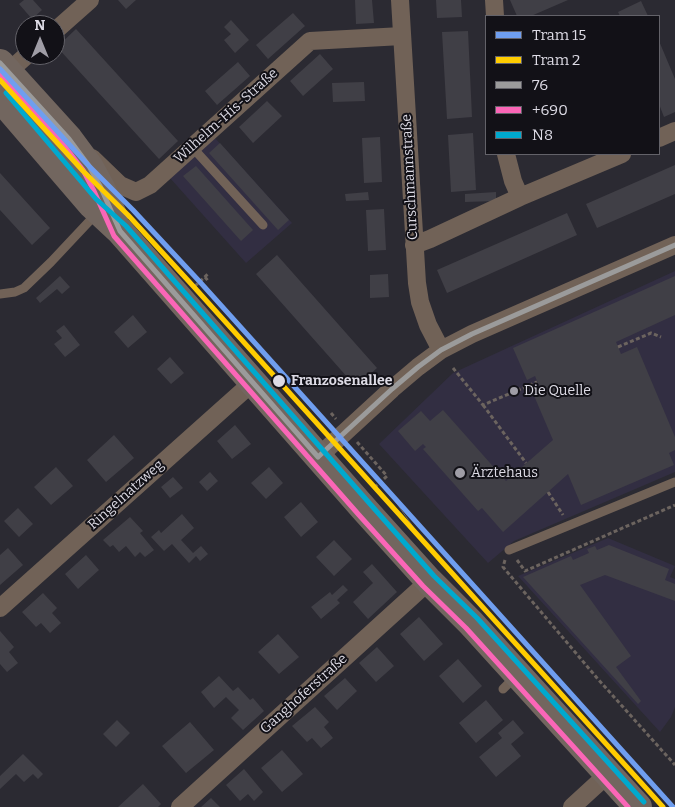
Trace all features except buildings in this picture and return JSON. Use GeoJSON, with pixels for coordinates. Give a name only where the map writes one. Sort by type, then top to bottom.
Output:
{"type":"FeatureCollection","features":[{"type":"Feature","properties":{"kind":"main road"},"geometry":{"type":"LineString","coordinates":[[12,63],[93,174],[120,231]]}},
{"type":"Feature","properties":{"kind":"main road"},"geometry":{"type":"LineString","coordinates":[[4,107],[98,211],[120,231],[429,581],[471,623],[510,682],[608,774],[638,807]]}},
{"type":"Feature","properties":{"kind":"street"},"geometry":{"type":"LineString","coordinates":[[65,21],[90,0]]}},
{"type":"Feature","properties":{"kind":"street","name":"Curschmannstraße"},"geometry":{"type":"LineString","coordinates":[[400,0],[417,283],[420,302],[428,325],[441,350]]}},
{"type":"Feature","properties":{"kind":"street"},"geometry":{"type":"LineString","coordinates":[[494,0],[495,15]]}},
{"type":"Feature","properties":{"kind":"street","name":"Wilhelm-His-Straße"},"geometry":{"type":"LineString","coordinates":[[69,139],[120,184],[136,192],[150,185],[310,41],[402,36]]}},
{"type":"Feature","properties":{"kind":"street"},"geometry":{"type":"LineString","coordinates":[[660,138],[675,131]]}},
{"type":"Feature","properties":{"kind":"street"},"geometry":{"type":"LineString","coordinates":[[506,155],[513,182],[520,197]]}},
{"type":"Feature","properties":{"kind":"street"},"geometry":{"type":"LineString","coordinates":[[414,245],[620,155]]}},
{"type":"Feature","properties":{"kind":"street"},"geometry":{"type":"LineString","coordinates":[[318,457],[392,389],[441,350],[481,330],[675,245]]}},
{"type":"Feature","properties":{"kind":"street","name":"Ringelnatzweg"},"geometry":{"type":"LineString","coordinates":[[0,608],[253,382]]}},
{"type":"Feature","properties":{"kind":"street","name":"Ganghoferstraße"},"geometry":{"type":"LineString","coordinates":[[180,807],[429,581]]}},
{"type":"Feature","properties":{"kind":"street"},"geometry":{"type":"LineString","coordinates":[[572,807],[608,774]]}},
{"type":"Feature","properties":{"kind":"lane"},"geometry":{"type":"LineString","coordinates":[[192,147],[263,225]]}},
{"type":"Feature","properties":{"kind":"lane"},"geometry":{"type":"LineString","coordinates":[[0,294],[15,292],[24,288],[98,211]]}},
{"type":"Feature","properties":{"kind":"lane"},"geometry":{"type":"LineString","coordinates":[[509,550],[675,482]]}},
{"type":"Feature","properties":{"kind":"path"},"geometry":{"type":"LineString","coordinates":[[190,290],[206,276],[209,282]]}},
{"type":"Feature","properties":{"kind":"path"},"geometry":{"type":"LineString","coordinates":[[618,347],[651,333],[661,337]]}},
{"type":"Feature","properties":{"kind":"path"},"geometry":{"type":"LineString","coordinates":[[453,368],[484,405],[526,464]]}},
{"type":"Feature","properties":{"kind":"path"},"geometry":{"type":"LineString","coordinates":[[484,405],[537,382]]}},
{"type":"Feature","properties":{"kind":"path"},"geometry":{"type":"LineString","coordinates":[[299,383],[303,388]]}},
{"type":"Feature","properties":{"kind":"path"},"geometry":{"type":"LineString","coordinates":[[356,441],[387,476],[369,492]]}},
{"type":"Feature","properties":{"kind":"path"},"geometry":{"type":"LineString","coordinates":[[548,492],[564,516]]}},
{"type":"Feature","properties":{"kind":"path"},"geometry":{"type":"LineString","coordinates":[[509,550],[525,571],[675,505]]}},
{"type":"Feature","properties":{"kind":"path"},"geometry":{"type":"LineString","coordinates":[[509,550],[503,567],[675,765]]}},
{"type":"Feature","properties":{"kind":"shaded area"},"geometry":{"type":"Polygon","coordinates":[[[215,138],[292,223],[246,263],[170,178],[215,138]]]}},
{"type":"Feature","properties":{"kind":"shaded area"},"geometry":{"type":"Polygon","coordinates":[[[675,271],[675,472],[514,541],[488,563],[379,444],[453,373],[675,271]]]}},
{"type":"Feature","properties":{"kind":"shaded area"},"geometry":{"type":"Polygon","coordinates":[[[608,538],[675,566],[670,577],[675,579],[675,707],[671,717],[660,732],[518,576],[608,538]]]}},
{"type":"Feature","properties":{"kind":"tram line","name":"15"},"geometry":{"type":"LineString","coordinates":[[0,69],[89,166],[200,282],[673,807]]}},
{"type":"Feature","properties":{"kind":"tram line","name":"2"},"geometry":{"type":"LineString","coordinates":[[0,80],[83,171],[128,215],[194,287],[663,807]]}},
{"type":"Feature","properties":{"kind":"tram line"},"geometry":{"type":"LineString","coordinates":[[384,485],[423,541]]}},
{"type":"Feature","properties":{"kind":"transit line","name":"76"},"geometry":{"type":"LineString","coordinates":[[0,63],[69,139],[89,166],[120,231],[318,457]]}},
{"type":"Feature","properties":{"kind":"transit line","name":"+690"},"geometry":{"type":"LineString","coordinates":[[0,74],[63,144],[83,170],[114,236],[359,515],[423,586],[466,628],[628,807]]}},
{"type":"Feature","properties":{"kind":"transit line","name":"N8"},"geometry":{"type":"LineString","coordinates":[[6,93],[96,199],[126,226],[434,576],[477,618],[644,802]]}},
{"type":"Feature","properties":{"kind":"transit line","name":"76"},"geometry":{"type":"LineString","coordinates":[[318,457],[392,389],[441,350],[472,334],[675,245]]}},
{"type":"Feature","properties":{"kind":"place","name":"Franzosenallee"},"geometry":{"type":"Point","coordinates":[279,381]}},
{"type":"Feature","properties":{"kind":"place","name":"Die Quelle"},"geometry":{"type":"Point","coordinates":[514,391]}},
{"type":"Feature","properties":{"kind":"place","name":"Ärztehaus"},"geometry":{"type":"Point","coordinates":[460,473]}}]}
